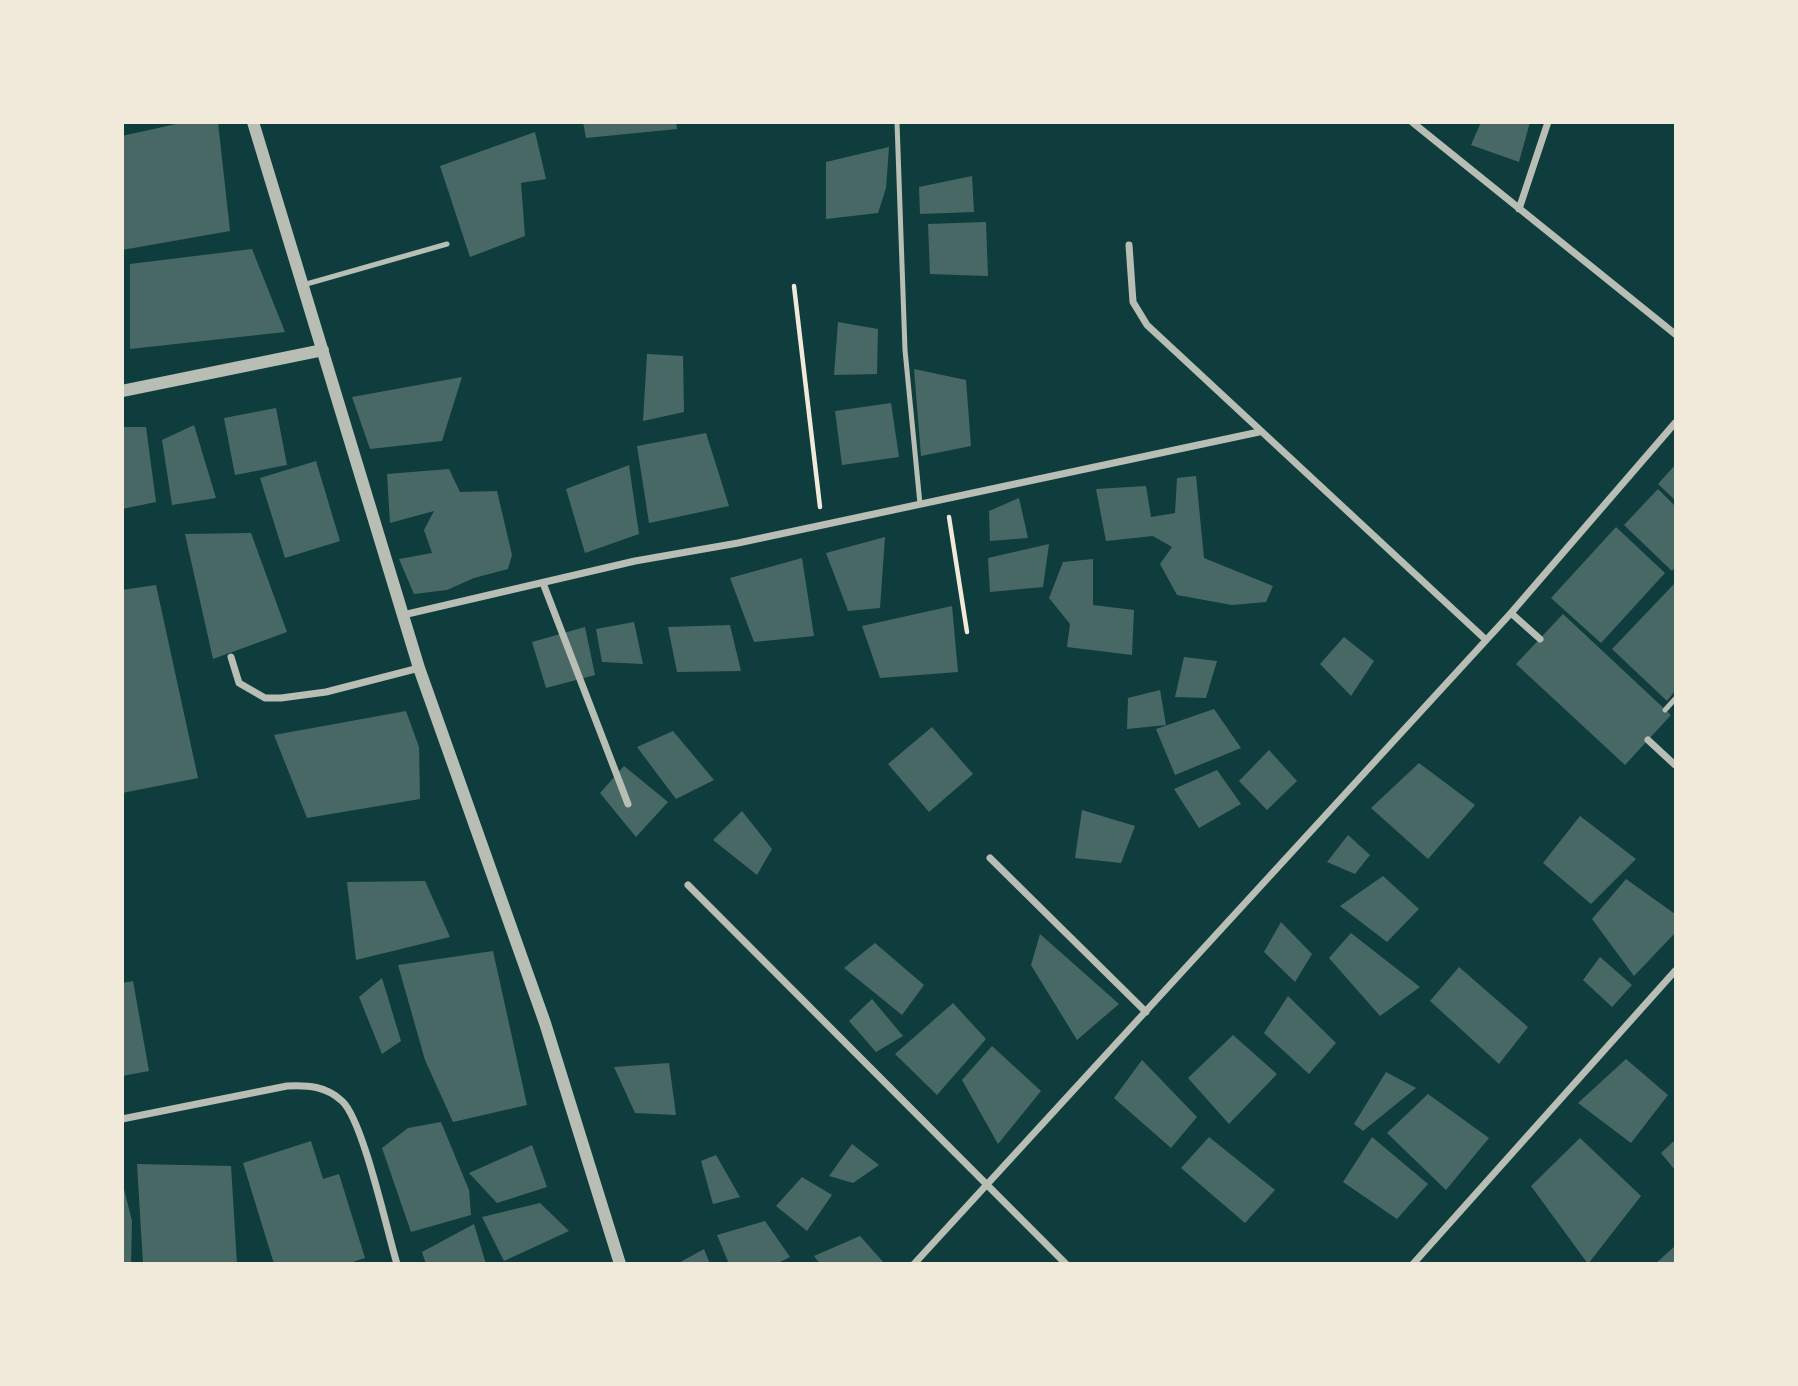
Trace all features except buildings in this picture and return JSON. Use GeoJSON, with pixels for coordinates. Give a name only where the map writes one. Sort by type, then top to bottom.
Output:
{"type":"FeatureCollection","features":[{"type":"Feature","properties":{"kind":"street"},"geometry":{"type":"LineString","coordinates":[[253,122],[419,668],[545,1023],[620,1264]]}},
{"type":"Feature","properties":{"kind":"street"},"geometry":{"type":"LineString","coordinates":[[1412,122],[1675,334]]}},
{"type":"Feature","properties":{"kind":"street"},"geometry":{"type":"LineString","coordinates":[[1519,209],[1548,122]]}},
{"type":"Feature","properties":{"kind":"street"},"geometry":{"type":"LineString","coordinates":[[1129,246],[1133,302],[1146,325],[1485,639]]}},
{"type":"Feature","properties":{"kind":"street"},"geometry":{"type":"LineString","coordinates":[[122,391],[323,350]]}},
{"type":"Feature","properties":{"kind":"street"},"geometry":{"type":"LineString","coordinates":[[914,1264],[1511,613],[1675,423]]}},
{"type":"Feature","properties":{"kind":"street"},"geometry":{"type":"LineString","coordinates":[[403,615],[635,561],[822,525],[1259,432]]}},
{"type":"Feature","properties":{"kind":"street"},"geometry":{"type":"LineString","coordinates":[[542,583],[628,804]]}},
{"type":"Feature","properties":{"kind":"street"},"geometry":{"type":"LineString","coordinates":[[1511,613],[1540,639]]}},
{"type":"Feature","properties":{"kind":"street"},"geometry":{"type":"LineString","coordinates":[[231,657],[239,683],[265,698],[326,692],[419,668]]}},
{"type":"Feature","properties":{"kind":"street"},"geometry":{"type":"LineString","coordinates":[[1648,740],[1675,765]]}},
{"type":"Feature","properties":{"kind":"street"},"geometry":{"type":"LineString","coordinates":[[990,858],[1146,1012]]}},
{"type":"Feature","properties":{"kind":"street"},"geometry":{"type":"LineString","coordinates":[[688,885],[1066,1264]]}},
{"type":"Feature","properties":{"kind":"street"},"geometry":{"type":"LineString","coordinates":[[1413,1264],[1675,971]]}},
{"type":"Feature","properties":{"kind":"street"},"geometry":{"type":"LineString","coordinates":[[122,1119],[287,1086],[309,1085],[329,1091],[345,1103],[357,1126],[397,1264]]}},
{"type":"Feature","properties":{"kind":"lane"},"geometry":{"type":"LineString","coordinates":[[897,122],[905,351],[920,504]]}},
{"type":"Feature","properties":{"kind":"lane"},"geometry":{"type":"LineString","coordinates":[[303,285],[447,244]]}},
{"type":"Feature","properties":{"kind":"lane"},"geometry":{"type":"LineString","coordinates":[[1665,710],[1675,699]]}},
{"type":"Feature","properties":{"kind":"path"},"geometry":{"type":"LineString","coordinates":[[794,286],[822,525]]}},
{"type":"Feature","properties":{"kind":"path"},"geometry":{"type":"LineString","coordinates":[[947,499],[967,632]]}}]}
